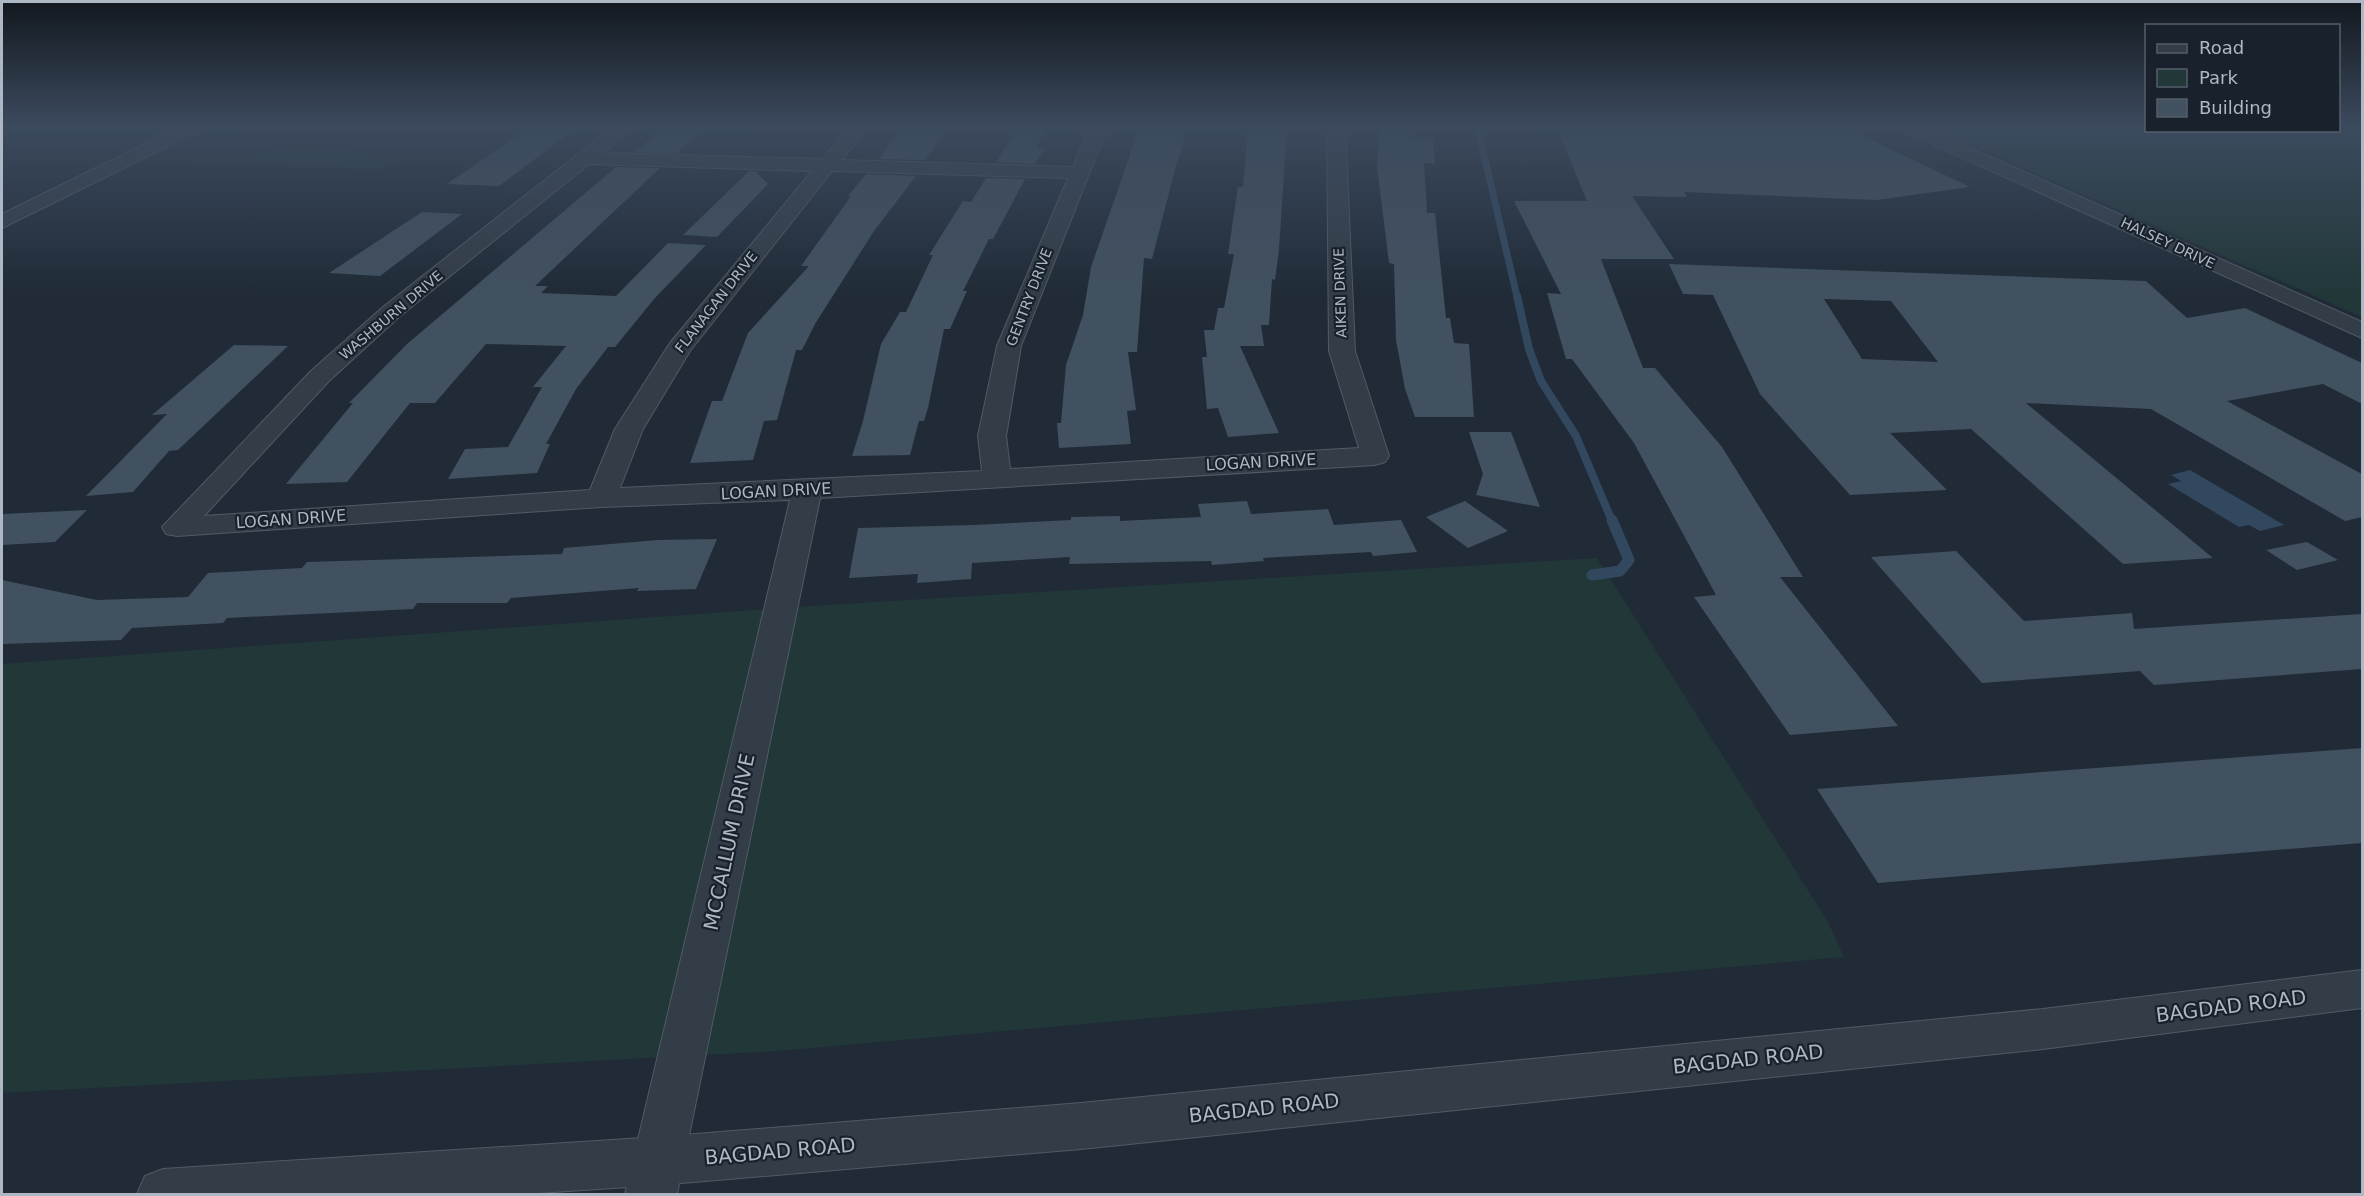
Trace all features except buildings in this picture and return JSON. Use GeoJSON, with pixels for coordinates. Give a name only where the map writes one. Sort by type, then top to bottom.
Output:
{"type":"FeatureCollection","features":[{"type":"Feature","properties":{"kind":"street"},"geometry":{"type":"LineString","coordinates":[[2,222],[83,182]]}},
{"type":"Feature","properties":{"kind":"street","name":"WASHBURN DRIVE"},"geometry":{"type":"LineString","coordinates":[[177,527],[281,416],[352,347],[392,312],[556,182]]}},
{"type":"Feature","properties":{"kind":"street","name":"FLANAGAN DRIVE"},"geometry":{"type":"LineString","coordinates":[[601,498],[629,429],[679,348],[814,182]]}},
{"type":"Feature","properties":{"kind":"street","name":"GENTRY DRIVE"},"geometry":{"type":"LineString","coordinates":[[997,477],[992,436],[1009,345],[1075,182]]}},
{"type":"Feature","properties":{"kind":"street","name":"AIKEN DRIVE"},"geometry":{"type":"LineString","coordinates":[[1336,182],[1342,351],[1375,456]]}},
{"type":"Feature","properties":{"kind":"street","name":"HALSEY DRIVE"},"geometry":{"type":"LineString","coordinates":[[2031,182],[2362,331]]}},
{"type":"Feature","properties":{"kind":"street","name":"LOGAN DRIVE"},"geometry":{"type":"LineString","coordinates":[[177,527],[601,498],[807,490],[1375,456]]}},
{"type":"Feature","properties":{"kind":"street","name":"MCCALLUM DRIVE"},"geometry":{"type":"LineString","coordinates":[[655,1178],[807,490]]}},
{"type":"Feature","properties":{"kind":"street","name":"BAGDAD ROAD"},"geometry":{"type":"LineString","coordinates":[[163,1194],[655,1178],[1081,1126],[2043,1029],[2362,989]]}},
{"type":"Feature","properties":{"kind":"green space"},"geometry":{"type":"Polygon","coordinates":[[[2056,182],[2362,182],[2362,317],[2056,182]]]}},
{"type":"Feature","properties":{"kind":"green space"},"geometry":{"type":"Polygon","coordinates":[[[1597,558],[1827,920],[1844,957],[777,1051],[2,1093],[2,664],[811,606],[1597,558]]]}},
{"type":"Feature","properties":{"kind":"water"},"geometry":{"type":"Polygon","coordinates":[[[2190,470],[2284,525],[2260,531],[2249,525],[2239,527],[2168,484],[2181,481],[2171,475],[2190,470]]]}},
{"type":"Feature","properties":{"kind":"waterway"},"geometry":{"type":"LineString","coordinates":[[1490,182],[1517,297]]}},
{"type":"Feature","properties":{"kind":"waterway"},"geometry":{"type":"LineString","coordinates":[[1517,296],[1529,349],[1541,381],[1576,436],[1612,521]]}},
{"type":"Feature","properties":{"kind":"waterway"},"geometry":{"type":"LineString","coordinates":[[1592,575],[1620,571],[1629,560],[1612,520]]}}]}
